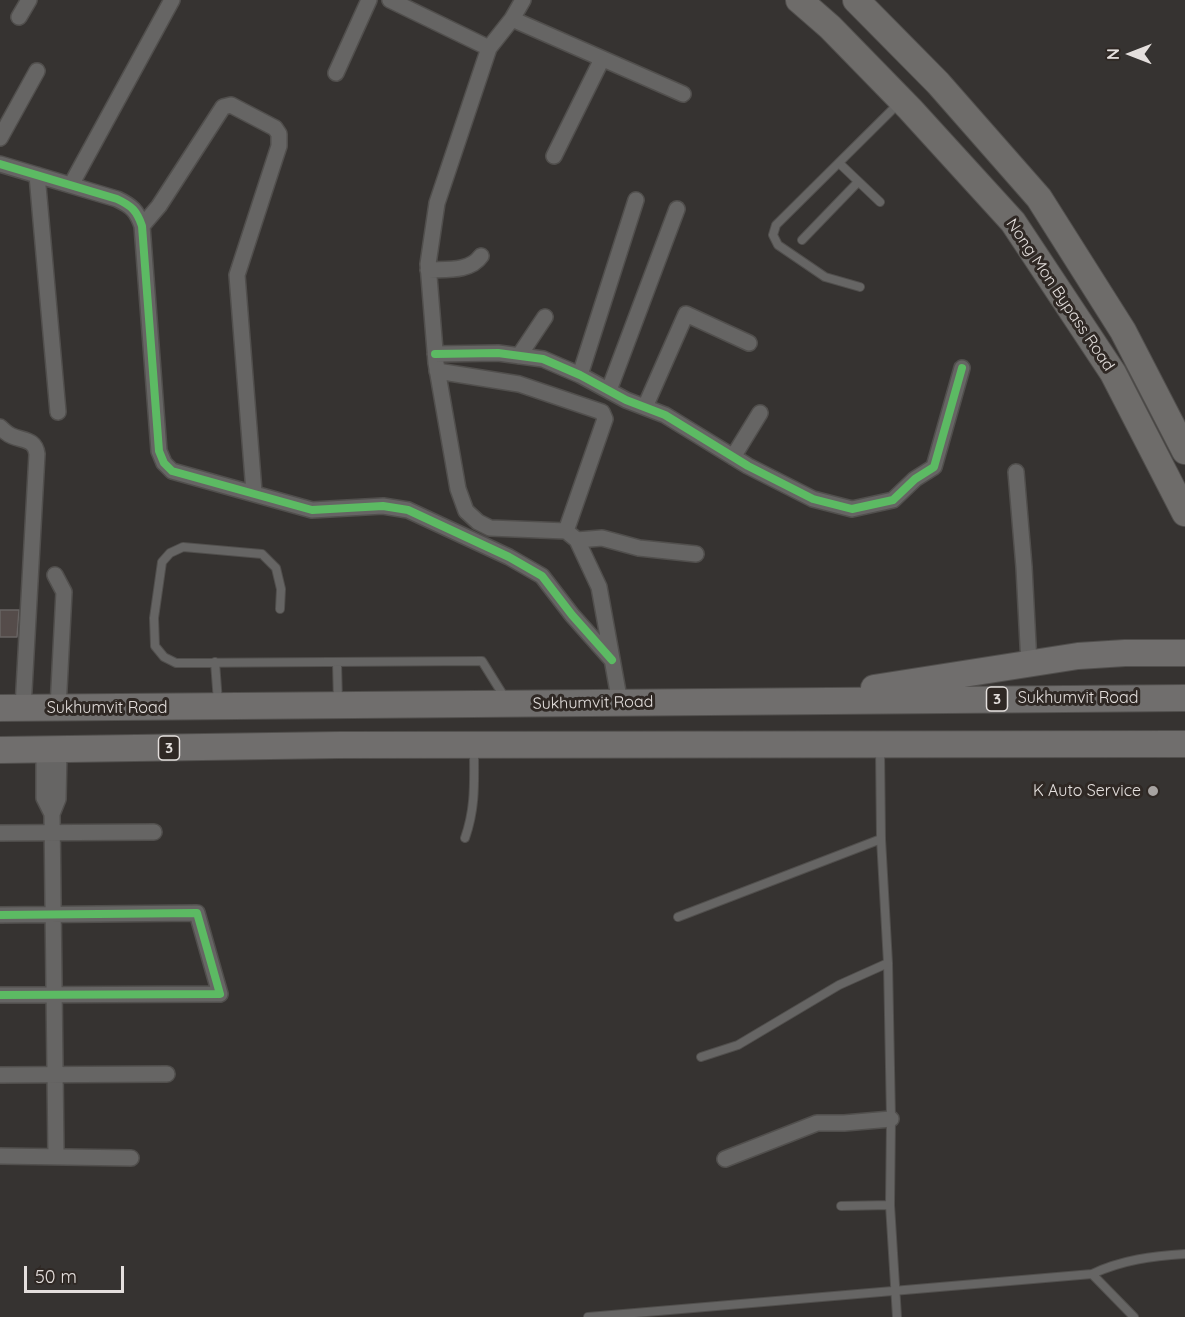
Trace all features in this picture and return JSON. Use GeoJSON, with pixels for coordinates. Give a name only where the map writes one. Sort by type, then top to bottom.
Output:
{"type":"FeatureCollection","features":[{"type":"Feature","properties":{"kind":"highway","name":"Nong Mon Bypass Road"},"geometry":{"type":"LineString","coordinates":[[799,0],[830,27],[902,100],[1013,222],[1113,373],[1185,513]]}},
{"type":"Feature","properties":{"kind":"highway","name":"Nong Mon Bypass Road"},"geometry":{"type":"LineString","coordinates":[[856,0],[938,83],[1039,198],[1123,331],[1185,450]]}},
{"type":"Feature","properties":{"kind":"highway"},"geometry":{"type":"LineString","coordinates":[[830,27],[856,0]]}},
{"type":"Feature","properties":{"kind":"main road"},"geometry":{"type":"LineString","coordinates":[[809,700],[903,682],[1078,656],[1185,653]]}},
{"type":"Feature","properties":{"kind":"main road","name":"Sukhumvit Road"},"geometry":{"type":"LineString","coordinates":[[12,708],[1185,698]]}},
{"type":"Feature","properties":{"kind":"main road"},"geometry":{"type":"LineString","coordinates":[[338,706],[339,745]]}},
{"type":"Feature","properties":{"kind":"main road","name":"3"},"geometry":{"type":"LineString","coordinates":[[0,750],[339,745],[1185,744]]}},
{"type":"Feature","properties":{"kind":"street"},"geometry":{"type":"LineString","coordinates":[[19,17],[29,0]]}},
{"type":"Feature","properties":{"kind":"street"},"geometry":{"type":"LineString","coordinates":[[71,185],[172,0]]}},
{"type":"Feature","properties":{"kind":"street"},"geometry":{"type":"LineString","coordinates":[[336,73],[369,0]]}},
{"type":"Feature","properties":{"kind":"street"},"geometry":{"type":"LineString","coordinates":[[390,0],[489,48]]}},
{"type":"Feature","properties":{"kind":"street"},"geometry":{"type":"LineString","coordinates":[[521,1],[512,19],[489,48],[437,203],[428,270],[437,371],[458,489],[466,511],[478,522],[490,528],[602,538],[639,548],[696,554]]}},
{"type":"Feature","properties":{"kind":"street"},"geometry":{"type":"LineString","coordinates":[[512,19],[683,94]]}},
{"type":"Feature","properties":{"kind":"street"},"geometry":{"type":"LineString","coordinates":[[554,156],[602,59]]}},
{"type":"Feature","properties":{"kind":"street"},"geometry":{"type":"LineString","coordinates":[[0,138],[37,71]]}},
{"type":"Feature","properties":{"kind":"street"},"geometry":{"type":"LineString","coordinates":[[142,226],[159,206],[223,107],[231,105],[275,128],[279,134],[279,146],[237,275],[254,492]]}},
{"type":"Feature","properties":{"kind":"street"},"geometry":{"type":"LineString","coordinates":[[0,164],[130,205],[138,213],[142,226],[159,452],[164,463],[172,471],[312,510],[383,506],[408,510],[509,557],[542,576],[612,660]]}},
{"type":"Feature","properties":{"kind":"street"},"geometry":{"type":"LineString","coordinates":[[37,175],[58,412]]}},
{"type":"Feature","properties":{"kind":"street"},"geometry":{"type":"LineString","coordinates":[[580,375],[636,200]]}},
{"type":"Feature","properties":{"kind":"street"},"geometry":{"type":"LineString","coordinates":[[609,390],[676,209]]}},
{"type":"Feature","properties":{"kind":"street"},"geometry":{"type":"LineString","coordinates":[[428,270],[467,267],[476,263],[482,256]]}},
{"type":"Feature","properties":{"kind":"street"},"geometry":{"type":"LineString","coordinates":[[645,407],[686,314],[749,343]]}},
{"type":"Feature","properties":{"kind":"street"},"geometry":{"type":"LineString","coordinates":[[519,356],[545,317]]}},
{"type":"Feature","properties":{"kind":"street"},"geometry":{"type":"LineString","coordinates":[[435,354],[498,353],[543,359],[580,375],[626,400],[665,415],[733,457],[813,500],[852,509],[893,500],[915,479],[934,466],[962,368]]}},
{"type":"Feature","properties":{"kind":"street"},"geometry":{"type":"LineString","coordinates":[[437,371],[519,384],[602,412],[605,419],[571,535],[599,587],[620,703]]}},
{"type":"Feature","properties":{"kind":"street"},"geometry":{"type":"LineString","coordinates":[[733,457],[760,413]]}},
{"type":"Feature","properties":{"kind":"street"},"geometry":{"type":"LineString","coordinates":[[0,427],[9,435],[33,442],[37,454],[12,708]]}},
{"type":"Feature","properties":{"kind":"street"},"geometry":{"type":"LineString","coordinates":[[1016,472],[1029,664]]}},
{"type":"Feature","properties":{"kind":"street"},"geometry":{"type":"LineString","coordinates":[[55,576],[64,592],[58,708]]}},
{"type":"Feature","properties":{"kind":"street"},"geometry":{"type":"LineString","coordinates":[[51,749],[58,799],[52,814],[56,1156]]}},
{"type":"Feature","properties":{"kind":"street"},"geometry":{"type":"LineString","coordinates":[[0,833],[154,832]]}},
{"type":"Feature","properties":{"kind":"street"},"geometry":{"type":"LineString","coordinates":[[0,915],[197,913],[220,994],[0,995]]}},
{"type":"Feature","properties":{"kind":"street"},"geometry":{"type":"LineString","coordinates":[[0,1075],[167,1074]]}},
{"type":"Feature","properties":{"kind":"street"},"geometry":{"type":"LineString","coordinates":[[725,1159],[817,1124],[844,1124],[891,1119]]}},
{"type":"Feature","properties":{"kind":"street"},"geometry":{"type":"LineString","coordinates":[[0,1156],[131,1158]]}},
{"type":"Feature","properties":{"kind":"lane"},"geometry":{"type":"LineString","coordinates":[[860,287],[825,277],[778,244],[773,235],[776,225],[902,100]]}},
{"type":"Feature","properties":{"kind":"lane"},"geometry":{"type":"LineString","coordinates":[[839,163],[880,202]]}},
{"type":"Feature","properties":{"kind":"lane"},"geometry":{"type":"LineString","coordinates":[[802,240],[858,182]]}},
{"type":"Feature","properties":{"kind":"lane"},"geometry":{"type":"LineString","coordinates":[[280,609],[281,589],[276,568],[262,554],[183,547],[170,553],[162,562],[154,618],[155,646],[164,657],[176,663],[482,661],[508,705]]}},
{"type":"Feature","properties":{"kind":"lane"},"geometry":{"type":"LineString","coordinates":[[215,662],[218,707]]}},
{"type":"Feature","properties":{"kind":"lane"},"geometry":{"type":"LineString","coordinates":[[337,663],[338,706]]}},
{"type":"Feature","properties":{"kind":"lane"},"geometry":{"type":"LineString","coordinates":[[879,744],[881,839],[888,963],[890,1205],[897,1317]]}},
{"type":"Feature","properties":{"kind":"lane"},"geometry":{"type":"LineString","coordinates":[[465,838],[472,817],[474,801],[474,745]]}},
{"type":"Feature","properties":{"kind":"lane"},"geometry":{"type":"LineString","coordinates":[[678,917],[881,839]]}},
{"type":"Feature","properties":{"kind":"lane"},"geometry":{"type":"LineString","coordinates":[[701,1057],[738,1045],[829,991],[888,963]]}},
{"type":"Feature","properties":{"kind":"lane"},"geometry":{"type":"LineString","coordinates":[[841,1206],[890,1205]]}},
{"type":"Feature","properties":{"kind":"lane"},"geometry":{"type":"LineString","coordinates":[[588,1317],[1092,1274],[1129,1260],[1185,1254]]}},
{"type":"Feature","properties":{"kind":"lane"},"geometry":{"type":"LineString","coordinates":[[1092,1274],[1134,1317]]}},
{"type":"Feature","properties":{"kind":"building"},"geometry":{"type":"Polygon","coordinates":[[[0,610],[19,610],[17,637],[0,637],[0,610]]]}},
{"type":"Feature","properties":{"kind":"cycle path"},"geometry":{"type":"LineString","coordinates":[[0,164],[117,199],[130,207],[138,216],[142,226],[159,451],[164,463],[172,471],[312,510],[383,506],[408,510],[509,557],[542,576],[572,615],[612,660]]}},
{"type":"Feature","properties":{"kind":"cycle path"},"geometry":{"type":"LineString","coordinates":[[435,354],[498,353],[543,359],[580,375],[626,400],[665,415],[748,466],[813,499],[852,509],[893,500],[915,479],[934,467],[962,368]]}},
{"type":"Feature","properties":{"kind":"cycle path"},"geometry":{"type":"LineString","coordinates":[[0,915],[197,913],[220,994],[0,995]]}},
{"type":"Feature","properties":{"kind":"place","name":"K Auto Service"},"geometry":{"type":"Point","coordinates":[1153,791]}}]}
